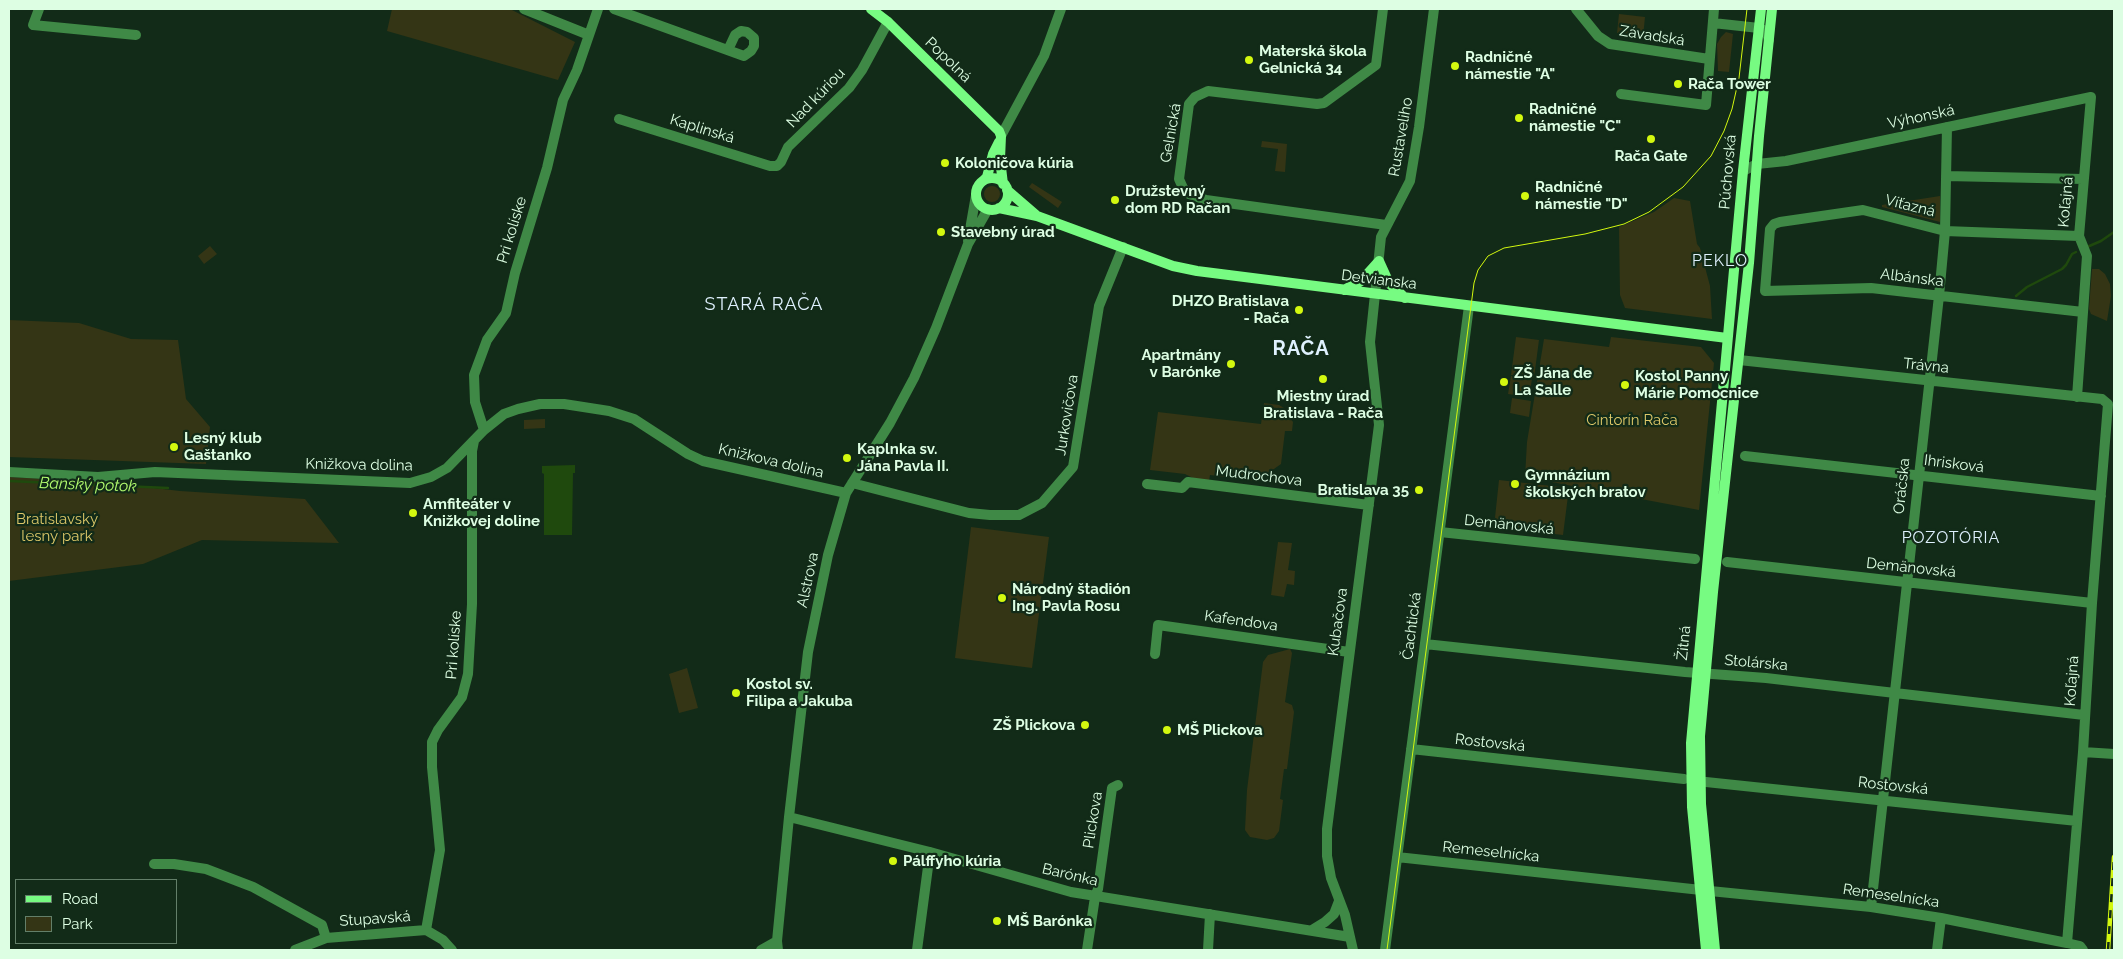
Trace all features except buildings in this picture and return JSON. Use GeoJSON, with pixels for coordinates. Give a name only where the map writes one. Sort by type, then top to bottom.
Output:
{"type":"FeatureCollection","features":[{"type":"Feature","properties":{"kind":"main road","name":"Popolná"},"geometry":{"type":"LineString","coordinates":[[871,9],[888,22],[995,127],[1000,139]]}},
{"type":"Feature","properties":{"kind":"main road","name":"Púchovská"},"geometry":{"type":"LineString","coordinates":[[1727,338],[1742,171],[1756,46],[1754,28],[1761,9]]}},
{"type":"Feature","properties":{"kind":"main road","name":"Púchovská"},"geometry":{"type":"LineString","coordinates":[[1739,360],[1772,9]]}},
{"type":"Feature","properties":{"kind":"main road"},"geometry":{"type":"LineString","coordinates":[[1000,139],[1006,201],[999,208],[988,210],[980,205],[976,195],[978,188],[987,176],[993,154],[1000,139]]}},
{"type":"Feature","properties":{"kind":"main road"},"geometry":{"type":"LineString","coordinates":[[983,181],[993,179],[1005,187]]}},
{"type":"Feature","properties":{"kind":"main road","name":"Detvianska"},"geometry":{"type":"LineString","coordinates":[[1005,187],[1037,216]]}},
{"type":"Feature","properties":{"kind":"main road","name":"Detvianska"},"geometry":{"type":"LineString","coordinates":[[999,208],[1037,216],[1173,266],[1197,271],[1727,338]]}},
{"type":"Feature","properties":{"kind":"main road"},"geometry":{"type":"LineString","coordinates":[[1344,290],[1361,281],[1379,261],[1389,283],[1405,298]]}},
{"type":"Feature","properties":{"kind":"main road"},"geometry":{"type":"LineString","coordinates":[[1739,360],[1727,338],[1742,323]]}},
{"type":"Feature","properties":{"kind":"main road","name":"Žitná"},"geometry":{"type":"LineString","coordinates":[[1706,950],[1699,763],[1700,673],[1727,338]]}},
{"type":"Feature","properties":{"kind":"main road","name":"Žitná"},"geometry":{"type":"LineString","coordinates":[[1700,673],[1739,360]]}},
{"type":"Feature","properties":{"kind":"main road","name":"Žitná"},"geometry":{"type":"LineString","coordinates":[[1705,891],[1715,950]]}},
{"type":"Feature","properties":{"kind":"street"},"geometry":{"type":"LineString","coordinates":[[39,9],[33,25],[136,35]]}},
{"type":"Feature","properties":{"kind":"street"},"geometry":{"type":"LineString","coordinates":[[524,9],[589,35]]}},
{"type":"Feature","properties":{"kind":"street","name":"Pri kolíske"},"geometry":{"type":"LineString","coordinates":[[484,430],[475,402],[474,374],[487,340],[506,313],[515,273],[547,168],[563,100],[577,70],[598,9]]}},
{"type":"Feature","properties":{"kind":"street"},"geometry":{"type":"LineString","coordinates":[[614,9],[728,50]]}},
{"type":"Feature","properties":{"kind":"street"},"geometry":{"type":"LineString","coordinates":[[1000,139],[1044,56],[1061,9]]}},
{"type":"Feature","properties":{"kind":"street","name":"Gelnická"},"geometry":{"type":"LineString","coordinates":[[1383,9],[1376,64],[1324,104],[1208,91],[1199,94],[1189,104],[1179,177],[1181,184],[1189,194],[1206,200],[1386,225]]}},
{"type":"Feature","properties":{"kind":"street","name":"Rustaveliho"},"geometry":{"type":"LineString","coordinates":[[1375,294],[1381,237],[1410,181],[1434,9]]}},
{"type":"Feature","properties":{"kind":"street","name":"Závadská"},"geometry":{"type":"LineString","coordinates":[[1576,9],[1598,36],[1610,44],[1709,58]]}},
{"type":"Feature","properties":{"kind":"street"},"geometry":{"type":"LineString","coordinates":[[1621,94],[1706,104],[1714,9]]}},
{"type":"Feature","properties":{"kind":"street","name":"Nad kúriou"},"geometry":{"type":"LineString","coordinates":[[777,166],[788,147],[849,88],[862,70],[888,22]]}},
{"type":"Feature","properties":{"kind":"street"},"geometry":{"type":"LineString","coordinates":[[1713,23],[1766,31],[1769,40]]}},
{"type":"Feature","properties":{"kind":"street","name":"Výhonská"},"geometry":{"type":"LineString","coordinates":[[1756,164],[1786,161],[2091,97]]}},
{"type":"Feature","properties":{"kind":"street","name":"Koľajná"},"geometry":{"type":"LineString","coordinates":[[2077,397],[2087,256],[2079,236],[2091,97]]}},
{"type":"Feature","properties":{"kind":"street","name":"Kaplinská"},"geometry":{"type":"LineString","coordinates":[[619,119],[770,166],[777,166]]}},
{"type":"Feature","properties":{"kind":"street","name":"Oráčska"},"geometry":{"type":"LineString","coordinates":[[1871,907],[1893,692],[1939,296],[1945,231],[1947,127]]}},
{"type":"Feature","properties":{"kind":"street"},"geometry":{"type":"LineString","coordinates":[[1742,171],[1756,164]]}},
{"type":"Feature","properties":{"kind":"street"},"geometry":{"type":"LineString","coordinates":[[1946,176],[2083,179]]}},
{"type":"Feature","properties":{"kind":"street","name":"Alstrova"},"geometry":{"type":"LineString","coordinates":[[968,244],[976,195]]}},
{"type":"Feature","properties":{"kind":"street","name":"Alstrova"},"geometry":{"type":"LineString","coordinates":[[777,946],[789,817],[808,652],[828,555],[846,493],[890,423],[914,378],[936,328],[968,244],[988,210]]}},
{"type":"Feature","properties":{"kind":"street","name":"Víťazná"},"geometry":{"type":"LineString","coordinates":[[1767,262],[1770,228],[1774,224],[1864,210],[1945,231],[2079,236]]}},
{"type":"Feature","properties":{"kind":"street","name":"Jurkovičova"},"geometry":{"type":"LineString","coordinates":[[852,483],[990,516],[1019,515],[1042,503],[1074,467],[1099,306],[1123,248]]}},
{"type":"Feature","properties":{"kind":"street","name":"Albánska"},"geometry":{"type":"LineString","coordinates":[[1767,262],[1765,291],[1871,288],[2083,312]]}},
{"type":"Feature","properties":{"kind":"street","name":"Kubačova"},"geometry":{"type":"LineString","coordinates":[[1353,950],[1331,878],[1327,856],[1327,834],[1349,652],[1380,425],[1370,348],[1375,294]]}},
{"type":"Feature","properties":{"kind":"street","name":"Čachtická"},"geometry":{"type":"LineString","coordinates":[[1385,950],[1469,306]]}},
{"type":"Feature","properties":{"kind":"street","name":"Trávna"},"geometry":{"type":"LineString","coordinates":[[1739,360],[2102,399],[2107,403]]}},
{"type":"Feature","properties":{"kind":"street","name":"Koľajná"},"geometry":{"type":"LineString","coordinates":[[2067,943],[2083,752],[2100,496],[2109,408],[2107,403]]}},
{"type":"Feature","properties":{"kind":"street","name":"Knižkova dolina"},"geometry":{"type":"LineString","coordinates":[[9,472],[98,477],[155,472],[410,483],[440,473],[454,462],[484,430],[504,414],[518,408],[540,404],[564,404],[609,411],[634,419],[688,454],[703,461],[846,493]]}},
{"type":"Feature","properties":{"kind":"street","name":"Pri kolíske"},"geometry":{"type":"LineString","coordinates":[[426,930],[440,850],[432,767],[432,742],[438,730],[462,698],[468,674],[472,604],[472,451],[474,440]]}},
{"type":"Feature","properties":{"kind":"street","name":"Ihrisková"},"geometry":{"type":"LineString","coordinates":[[1745,456],[2100,496]]}},
{"type":"Feature","properties":{"kind":"street","name":"Mudrochova"},"geometry":{"type":"LineString","coordinates":[[1147,484],[1182,488],[1188,482],[1369,505]]}},
{"type":"Feature","properties":{"kind":"street","name":"Demänovská"},"geometry":{"type":"LineString","coordinates":[[1440,532],[1695,559]]}},
{"type":"Feature","properties":{"kind":"street","name":"Demänovská"},"geometry":{"type":"LineString","coordinates":[[1727,562],[2092,603]]}},
{"type":"Feature","properties":{"kind":"street","name":"Kafendova"},"geometry":{"type":"LineString","coordinates":[[1154,654],[1158,625],[1349,652]]}},
{"type":"Feature","properties":{"kind":"street","name":"Stolárska"},"geometry":{"type":"LineString","coordinates":[[1425,644],[1893,692],[2084,715]]}},
{"type":"Feature","properties":{"kind":"street","name":"Rostovská"},"geometry":{"type":"LineString","coordinates":[[1411,749],[1684,779]]}},
{"type":"Feature","properties":{"kind":"street"},"geometry":{"type":"LineString","coordinates":[[2083,752],[2114,754]]}},
{"type":"Feature","properties":{"kind":"street","name":"Rostovská"},"geometry":{"type":"LineString","coordinates":[[1706,782],[2077,821]]}},
{"type":"Feature","properties":{"kind":"street","name":"Plickova"},"geometry":{"type":"LineString","coordinates":[[1087,950],[1095,897],[1098,889],[1112,788],[1118,785]]}},
{"type":"Feature","properties":{"kind":"street","name":"Barónka"},"geometry":{"type":"LineString","coordinates":[[789,817],[930,852],[1071,892],[1350,937]]}},
{"type":"Feature","properties":{"kind":"street"},"geometry":{"type":"LineString","coordinates":[[917,950],[930,852]]}},
{"type":"Feature","properties":{"kind":"street","name":"Remeselnícka"},"geometry":{"type":"LineString","coordinates":[[1397,857],[1705,891],[1871,907],[1941,918],[2067,943]]}},
{"type":"Feature","properties":{"kind":"street"},"geometry":{"type":"LineString","coordinates":[[154,864],[206,869],[252,887],[322,925],[326,938]]}},
{"type":"Feature","properties":{"kind":"street"},"geometry":{"type":"LineString","coordinates":[[1312,930],[1334,914],[1339,901]]}},
{"type":"Feature","properties":{"kind":"street"},"geometry":{"type":"LineString","coordinates":[[1210,914],[1208,949],[1219,950]]}},
{"type":"Feature","properties":{"kind":"street"},"geometry":{"type":"LineString","coordinates":[[1937,950],[1941,918]]}},
{"type":"Feature","properties":{"kind":"street","name":"Stupavská"},"geometry":{"type":"LineString","coordinates":[[295,950],[326,938],[426,930],[443,940],[452,950]]}},
{"type":"Feature","properties":{"kind":"street"},"geometry":{"type":"LineString","coordinates":[[2067,943],[2080,946],[2083,950]]}},
{"type":"Feature","properties":{"kind":"street"},"geometry":{"type":"LineString","coordinates":[[761,950],[777,946]]}},
{"type":"Feature","properties":{"kind":"green space"},"geometry":{"type":"Polygon","coordinates":[[[392,9],[510,9],[575,42],[558,80],[387,31],[392,9]]]}},
{"type":"Feature","properties":{"kind":"green space"},"geometry":{"type":"Polygon","coordinates":[[[1619,14],[1645,17],[1643,37],[1617,33],[1619,14]]]}},
{"type":"Feature","properties":{"kind":"green space"},"geometry":{"type":"Polygon","coordinates":[[[1726,32],[1733,34],[1729,72],[1718,71],[1717,44],[1726,32]]]}},
{"type":"Feature","properties":{"kind":"green space"},"geometry":{"type":"Polygon","coordinates":[[[1262,141],[1287,144],[1285,172],[1275,171],[1278,149],[1261,147],[1262,141]]]}},
{"type":"Feature","properties":{"kind":"green space"},"geometry":{"type":"Polygon","coordinates":[[[1032,183],[1062,202],[1058,208],[1029,187],[1032,183]]]}},
{"type":"Feature","properties":{"kind":"green space"},"geometry":{"type":"Polygon","coordinates":[[[992,186],[998,188],[1000,194],[998,200],[992,202],[986,200],[984,194],[986,188],[992,186]]]}},
{"type":"Feature","properties":{"kind":"green space"},"geometry":{"type":"Polygon","coordinates":[[[1940,196],[1940,222],[1882,207],[1882,205],[1940,196]]]}},
{"type":"Feature","properties":{"kind":"green space"},"geometry":{"type":"Polygon","coordinates":[[[1674,198],[1690,201],[1697,244],[1700,248],[1710,286],[1712,319],[1625,308],[1620,295],[1619,227],[1654,212],[1674,198]]]}},
{"type":"Feature","properties":{"kind":"green space"},"geometry":{"type":"Polygon","coordinates":[[[210,246],[217,254],[204,264],[198,256],[210,246]]]}},
{"type":"Feature","properties":{"kind":"green space"},"geometry":{"type":"Polygon","coordinates":[[[2092,269],[2099,269],[2105,274],[2110,284],[2111,296],[2107,321],[2091,314],[2089,309],[2092,269]]]}},
{"type":"Feature","properties":{"kind":"green space"},"geometry":{"type":"Polygon","coordinates":[[[9,320],[79,323],[131,339],[178,340],[186,399],[210,427],[206,464],[9,457],[9,320]]]}},
{"type":"Feature","properties":{"kind":"green space"},"geometry":{"type":"Polygon","coordinates":[[[1516,337],[1539,340],[1534,378],[1511,375],[1516,337]]]}},
{"type":"Feature","properties":{"kind":"green space","name":"Cintorín Rača"},"geometry":{"type":"Polygon","coordinates":[[[1611,337],[1701,347],[1714,363],[1699,510],[1525,477],[1527,442],[1544,339],[1609,347],[1611,337]]]}},
{"type":"Feature","properties":{"kind":"green space"},"geometry":{"type":"Polygon","coordinates":[[[1511,376],[1532,379],[1529,397],[1508,394],[1511,376]]]}},
{"type":"Feature","properties":{"kind":"green space"},"geometry":{"type":"Polygon","coordinates":[[[1512,398],[1531,401],[1529,417],[1510,413],[1512,398]]]}},
{"type":"Feature","properties":{"kind":"green space"},"geometry":{"type":"Polygon","coordinates":[[[1264,403],[1279,405],[1291,412],[1290,418],[1293,422],[1292,431],[1285,431],[1281,464],[1257,481],[1210,475],[1209,481],[1195,479],[1185,474],[1150,470],[1158,412],[1261,424],[1264,403]]]}},
{"type":"Feature","properties":{"kind":"green space"},"geometry":{"type":"Polygon","coordinates":[[[545,419],[545,428],[524,429],[524,420],[545,419]]]}},
{"type":"Feature","properties":{"kind":"green space","name":"Bratislavský lesný park"},"geometry":{"type":"Polygon","coordinates":[[[9,477],[103,482],[180,491],[305,499],[339,543],[202,540],[143,564],[9,581],[9,477]]]}},
{"type":"Feature","properties":{"kind":"green space"},"geometry":{"type":"Polygon","coordinates":[[[1499,480],[1569,488],[1563,535],[1494,527],[1499,480]]]}},
{"type":"Feature","properties":{"kind":"green space","name":"Národný štadión Ing. Pavla Rosu"},"geometry":{"type":"Polygon","coordinates":[[[971,527],[1049,537],[1032,668],[955,658],[971,527]]]}},
{"type":"Feature","properties":{"kind":"green space"},"geometry":{"type":"Polygon","coordinates":[[[1278,542],[1292,543],[1288,570],[1295,571],[1294,585],[1287,584],[1284,597],[1271,595],[1278,542]]]}},
{"type":"Feature","properties":{"kind":"green space"},"geometry":{"type":"Polygon","coordinates":[[[1290,649],[1292,653],[1285,702],[1292,705],[1294,712],[1287,769],[1284,769],[1280,799],[1283,800],[1279,831],[1274,838],[1267,840],[1250,837],[1245,830],[1247,790],[1263,662],[1268,655],[1290,649]]]}},
{"type":"Feature","properties":{"kind":"green space"},"geometry":{"type":"Polygon","coordinates":[[[687,668],[698,708],[679,713],[669,674],[687,668]]]}},
{"type":"Feature","properties":{"kind":"shaded area"},"geometry":{"type":"Polygon","coordinates":[[[575,465],[575,473],[573,473],[572,535],[544,535],[544,474],[542,473],[542,466],[575,465]]]}},
{"type":"Feature","properties":{"kind":"waterway"},"geometry":{"type":"LineString","coordinates":[[2087,247],[2101,241],[2114,232]]}},
{"type":"Feature","properties":{"kind":"waterway"},"geometry":{"type":"LineString","coordinates":[[2016,296],[2027,287],[2062,269],[2072,254],[2076,252]]}},
{"type":"Feature","properties":{"kind":"waterway","name":"Banský potok"},"geometry":{"type":"LineString","coordinates":[[9,481],[168,488]]}},
{"type":"Feature","properties":{"kind":"tram line"},"geometry":{"type":"LineString","coordinates":[[1387,950],[1474,283],[1478,270],[1488,256],[1504,248],[1585,234],[1624,224],[1649,212],[1683,187],[1711,156],[1724,131],[1732,109],[1739,78],[1747,9]]}},
{"type":"Feature","properties":{"kind":"railway"},"geometry":{"type":"LineString","coordinates":[[2108,950],[2114,857]]}},
{"type":"Feature","properties":{"kind":"place","name":"Materská škola Gelnická 34"},"geometry":{"type":"Point","coordinates":[1249,60]}},
{"type":"Feature","properties":{"kind":"place","name":"Radničné námestie \"A\""},"geometry":{"type":"Point","coordinates":[1455,66]}},
{"type":"Feature","properties":{"kind":"place","name":"Rača Tower"},"geometry":{"type":"Point","coordinates":[1678,84]}},
{"type":"Feature","properties":{"kind":"place","name":"Radničné námestie \"C\""},"geometry":{"type":"Point","coordinates":[1519,118]}},
{"type":"Feature","properties":{"kind":"place","name":"Rača Gate"},"geometry":{"type":"Point","coordinates":[1651,139]}},
{"type":"Feature","properties":{"kind":"place","name":"Koloničova kúria"},"geometry":{"type":"Point","coordinates":[945,163]}},
{"type":"Feature","properties":{"kind":"place","name":"Radničné námestie \"D\""},"geometry":{"type":"Point","coordinates":[1525,196]}},
{"type":"Feature","properties":{"kind":"place","name":"Družstevný dom RD Račan"},"geometry":{"type":"Point","coordinates":[1115,200]}},
{"type":"Feature","properties":{"kind":"place","name":"Stavebný úrad"},"geometry":{"type":"Point","coordinates":[941,232]}},
{"type":"Feature","properties":{"kind":"place","name":"DHZO Bratislava - Rača"},"geometry":{"type":"Point","coordinates":[1299,310]}},
{"type":"Feature","properties":{"kind":"place","name":"Apartmány v Barónke"},"geometry":{"type":"Point","coordinates":[1231,364]}},
{"type":"Feature","properties":{"kind":"place","name":"Miestny úrad Bratislava - Rača"},"geometry":{"type":"Point","coordinates":[1323,379]}},
{"type":"Feature","properties":{"kind":"place","name":"ZŠ Jána de La Salle"},"geometry":{"type":"Point","coordinates":[1504,382]}},
{"type":"Feature","properties":{"kind":"place","name":"Kostol Panny Márie Pomocnice"},"geometry":{"type":"Point","coordinates":[1625,385]}},
{"type":"Feature","properties":{"kind":"place","name":"Lesný klub Gaštanko"},"geometry":{"type":"Point","coordinates":[174,447]}},
{"type":"Feature","properties":{"kind":"place","name":"Kaplnka sv. Jána Pavla II."},"geometry":{"type":"Point","coordinates":[847,458]}},
{"type":"Feature","properties":{"kind":"place","name":"Gymnázium školských bratov"},"geometry":{"type":"Point","coordinates":[1515,484]}},
{"type":"Feature","properties":{"kind":"place","name":"Bratislava 35"},"geometry":{"type":"Point","coordinates":[1419,490]}},
{"type":"Feature","properties":{"kind":"place","name":"Amfiteáter v Knižkovej doline"},"geometry":{"type":"Point","coordinates":[413,513]}},
{"type":"Feature","properties":{"kind":"place","name":"Národný štadión Ing. Pavla Rosu"},"geometry":{"type":"Point","coordinates":[1002,598]}},
{"type":"Feature","properties":{"kind":"place","name":"Kostol sv. Filipa a Jakuba"},"geometry":{"type":"Point","coordinates":[736,693]}},
{"type":"Feature","properties":{"kind":"place","name":"ZŠ Plickova"},"geometry":{"type":"Point","coordinates":[1085,725]}},
{"type":"Feature","properties":{"kind":"place","name":"MŠ Plickova"},"geometry":{"type":"Point","coordinates":[1167,730]}},
{"type":"Feature","properties":{"kind":"place","name":"Pálffyho kúria"},"geometry":{"type":"Point","coordinates":[893,861]}},
{"type":"Feature","properties":{"kind":"place","name":"MŠ Barónka"},"geometry":{"type":"Point","coordinates":[997,921]}},
{"type":"Feature","properties":{"kind":"district","name":"PEKLO"},"geometry":{"type":"Point","coordinates":[1720,261]}},
{"type":"Feature","properties":{"kind":"district","name":"STARÁ RAČA"},"geometry":{"type":"Point","coordinates":[764,305]}},
{"type":"Feature","properties":{"kind":"district","name":"RAČA"},"geometry":{"type":"Point","coordinates":[1301,349]}},
{"type":"Feature","properties":{"kind":"district","name":"POZOTÓRIA"},"geometry":{"type":"Point","coordinates":[1951,538]}}]}
